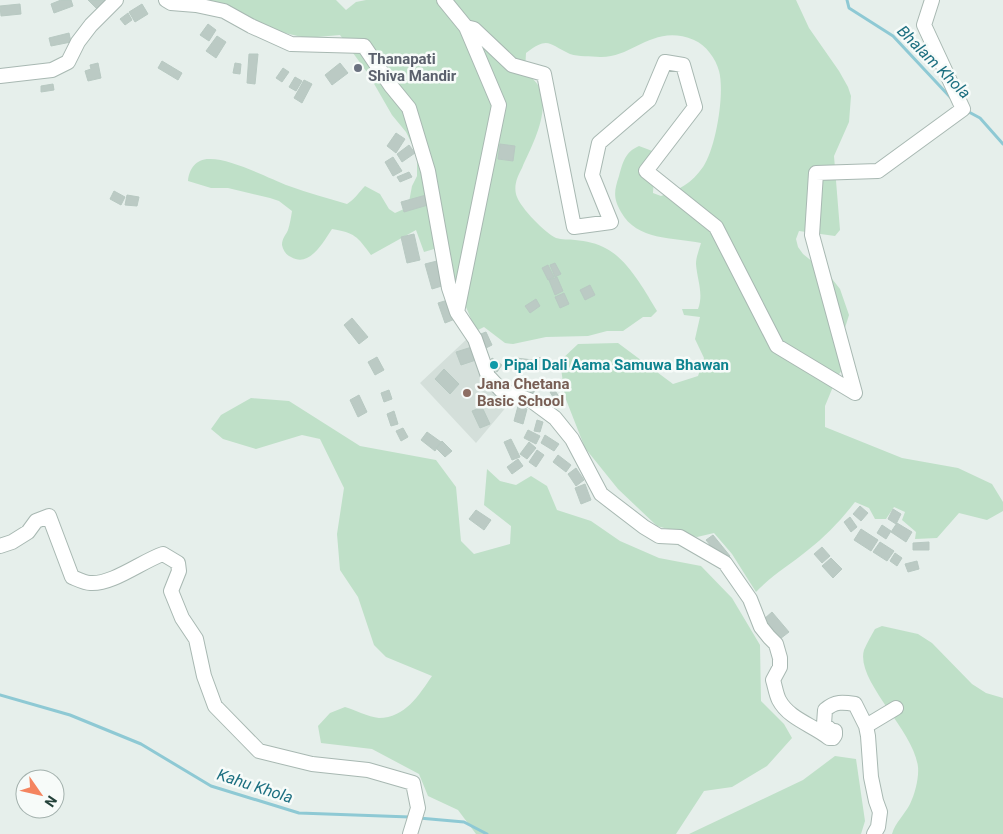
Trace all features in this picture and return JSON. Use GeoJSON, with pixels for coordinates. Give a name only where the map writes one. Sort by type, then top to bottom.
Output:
{"type":"FeatureCollection","features":[{"type":"Feature","properties":{"kind":"street"},"geometry":{"type":"LineString","coordinates":[[0,76],[52,70],[68,62],[78,42],[91,25],[116,0]]}},
{"type":"Feature","properties":{"kind":"street"},"geometry":{"type":"LineString","coordinates":[[166,0],[171,3],[196,5],[224,11],[251,26],[291,44],[364,46],[391,86],[410,108],[428,171],[448,288],[457,312],[475,340],[488,376],[501,390],[532,401],[555,418],[572,439],[601,494],[644,527],[659,536],[680,537],[725,563],[750,599],[761,627],[776,644],[780,658],[780,667],[773,680],[779,700],[790,712],[801,721],[820,730],[829,738],[834,738],[835,731],[832,731],[824,724],[825,710],[831,705],[841,702],[855,704],[866,726],[871,777],[880,812],[878,827],[874,834]]}},
{"type":"Feature","properties":{"kind":"street"},"geometry":{"type":"LineString","coordinates":[[444,0],[466,27],[499,105],[457,312]]}},
{"type":"Feature","properties":{"kind":"street"},"geometry":{"type":"LineString","coordinates":[[466,27],[474,29],[512,65],[544,74],[574,227],[611,222],[592,175],[599,143],[649,100],[665,62],[683,65],[695,107],[646,171],[716,226],[777,346],[854,393],[812,235],[816,173],[878,171],[962,110],[924,25],[932,0]]}},
{"type":"Feature","properties":{"kind":"street"},"geometry":{"type":"LineString","coordinates":[[0,546],[12,542],[28,532],[36,521],[49,516],[72,577],[90,584],[112,579],[163,554],[172,558],[178,563],[178,571],[171,591],[182,618],[196,639],[204,676],[215,706],[259,751],[312,764],[368,770],[413,783],[418,808],[410,834]]}},
{"type":"Feature","properties":{"kind":"street"},"geometry":{"type":"LineString","coordinates":[[866,726],[896,708]]}},
{"type":"Feature","properties":{"kind":"shaded area","name":"Jana Chetana Basic School"},"geometry":{"type":"Polygon","coordinates":[[[469,337],[480,358],[513,399],[476,443],[420,383],[469,337]]]}},
{"type":"Feature","properties":{"kind":"green space"},"geometry":{"type":"Polygon","coordinates":[[[195,0],[336,0],[346,10],[356,2],[366,0],[796,0],[809,28],[839,71],[851,96],[849,122],[834,156],[840,230],[835,236],[799,231],[796,239],[798,247],[803,254],[829,275],[840,289],[849,315],[844,331],[842,370],[837,377],[825,406],[825,427],[902,458],[958,468],[992,484],[1003,502],[1003,511],[987,520],[959,513],[937,538],[915,539],[916,532],[902,520],[905,512],[894,507],[886,519],[875,519],[869,508],[855,502],[821,539],[768,580],[756,592],[732,554],[714,533],[697,537],[657,526],[618,489],[585,448],[565,397],[560,361],[578,344],[618,343],[673,384],[698,376],[704,358],[695,339],[700,317],[684,315],[682,309],[698,309],[700,303],[696,264],[701,243],[656,236],[636,228],[621,212],[615,194],[617,181],[625,158],[634,148],[639,146],[655,152],[659,160],[654,176],[653,193],[661,196],[685,185],[703,167],[708,158],[718,120],[721,81],[718,66],[713,57],[698,42],[680,36],[667,36],[644,42],[612,56],[600,57],[573,55],[548,43],[544,43],[526,53],[525,71],[538,85],[543,105],[539,127],[516,182],[515,190],[519,202],[540,226],[556,238],[591,243],[615,254],[629,268],[657,311],[651,317],[643,317],[623,331],[607,331],[588,336],[546,337],[513,344],[505,343],[484,327],[476,331],[456,283],[434,249],[424,252],[416,230],[371,255],[355,236],[332,229],[315,252],[304,259],[298,259],[288,255],[282,247],[292,211],[279,201],[228,188],[211,188],[188,181],[190,172],[197,163],[204,159],[218,160],[238,165],[296,189],[347,204],[365,186],[380,194],[389,209],[395,213],[404,209],[409,202],[412,186],[417,176],[417,154],[406,132],[392,115],[369,75],[340,35],[306,38],[272,30],[195,0]]]}},
{"type":"Feature","properties":{"kind":"green space"},"geometry":{"type":"Polygon","coordinates":[[[251,398],[289,401],[360,446],[436,460],[456,487],[461,541],[474,554],[510,544],[511,526],[484,505],[487,469],[500,481],[516,485],[531,476],[547,486],[557,510],[591,521],[620,541],[659,558],[701,566],[732,598],[760,645],[761,701],[784,724],[792,738],[767,766],[732,787],[704,791],[676,834],[476,834],[458,810],[428,796],[419,774],[372,749],[321,743],[318,726],[330,713],[345,707],[366,715],[379,718],[388,717],[404,710],[422,691],[432,676],[386,657],[374,645],[358,597],[340,570],[337,534],[344,488],[320,439],[302,435],[256,449],[223,439],[211,429],[221,415],[251,398]]]}},
{"type":"Feature","properties":{"kind":"green space"},"geometry":{"type":"Polygon","coordinates":[[[882,626],[918,634],[932,643],[972,684],[986,693],[1003,698],[1003,834],[892,834],[912,800],[917,781],[918,767],[907,737],[876,691],[868,676],[864,662],[864,650],[868,642],[875,629],[882,626]]]}},
{"type":"Feature","properties":{"kind":"green space"},"geometry":{"type":"Polygon","coordinates":[[[835,756],[856,759],[865,821],[861,834],[689,834],[803,780],[835,756]]]}},
{"type":"Feature","properties":{"kind":"building"},"geometry":{"type":"Polygon","coordinates":[[[61,0],[71,0],[73,6],[54,13],[51,4],[61,0]]]}},
{"type":"Feature","properties":{"kind":"building"},"geometry":{"type":"Polygon","coordinates":[[[88,0],[108,0],[98,10],[88,0]]]}},
{"type":"Feature","properties":{"kind":"building"},"geometry":{"type":"Polygon","coordinates":[[[20,4],[21,14],[1,16],[0,6],[20,4]]]}},
{"type":"Feature","properties":{"kind":"building"},"geometry":{"type":"Polygon","coordinates":[[[142,4],[148,14],[135,22],[129,12],[142,4]]]}},
{"type":"Feature","properties":{"kind":"building"},"geometry":{"type":"Polygon","coordinates":[[[128,13],[132,20],[125,25],[120,19],[128,13]]]}},
{"type":"Feature","properties":{"kind":"building"},"geometry":{"type":"Polygon","coordinates":[[[208,24],[216,30],[209,41],[200,35],[208,24]]]}},
{"type":"Feature","properties":{"kind":"building"},"geometry":{"type":"Polygon","coordinates":[[[69,33],[71,42],[51,46],[49,38],[69,33]]]}},
{"type":"Feature","properties":{"kind":"building"},"geometry":{"type":"Polygon","coordinates":[[[217,36],[226,42],[216,58],[206,51],[217,36]]]}},
{"type":"Feature","properties":{"kind":"building"},"geometry":{"type":"Polygon","coordinates":[[[249,54],[258,54],[255,84],[247,83],[249,54]]]}},
{"type":"Feature","properties":{"kind":"building"},"geometry":{"type":"Polygon","coordinates":[[[162,61],[182,73],[178,80],[158,68],[162,61]]]}},
{"type":"Feature","properties":{"kind":"building"},"geometry":{"type":"Polygon","coordinates":[[[98,63],[101,78],[88,81],[85,71],[91,69],[90,65],[98,63]]]}},
{"type":"Feature","properties":{"kind":"building"},"geometry":{"type":"Polygon","coordinates":[[[235,63],[241,64],[240,74],[233,73],[235,63]]]}},
{"type":"Feature","properties":{"kind":"building"},"geometry":{"type":"Polygon","coordinates":[[[340,63],[348,73],[332,85],[325,75],[340,63]]]}},
{"type":"Feature","properties":{"kind":"building"},"geometry":{"type":"Polygon","coordinates":[[[283,68],[289,72],[282,82],[276,78],[283,68]]]}},
{"type":"Feature","properties":{"kind":"building"},"geometry":{"type":"Polygon","coordinates":[[[295,77],[302,81],[296,91],[289,87],[295,77]]]}},
{"type":"Feature","properties":{"kind":"building"},"geometry":{"type":"Polygon","coordinates":[[[304,80],[312,84],[302,103],[294,98],[304,80]]]}},
{"type":"Feature","properties":{"kind":"building"},"geometry":{"type":"Polygon","coordinates":[[[53,84],[54,90],[41,92],[41,86],[53,84]]]}},
{"type":"Feature","properties":{"kind":"building"},"geometry":{"type":"Polygon","coordinates":[[[396,133],[405,139],[396,153],[387,146],[396,133]]]}},
{"type":"Feature","properties":{"kind":"building"},"geometry":{"type":"Polygon","coordinates":[[[500,144],[515,146],[513,161],[498,159],[500,144]]]}},
{"type":"Feature","properties":{"kind":"building"},"geometry":{"type":"Polygon","coordinates":[[[409,145],[415,153],[402,162],[397,154],[409,145]]]}},
{"type":"Feature","properties":{"kind":"building"},"geometry":{"type":"Polygon","coordinates":[[[393,157],[402,171],[393,176],[385,162],[393,157]]]}},
{"type":"Feature","properties":{"kind":"building"},"geometry":{"type":"Polygon","coordinates":[[[409,172],[412,177],[400,182],[397,177],[409,172]]]}},
{"type":"Feature","properties":{"kind":"building"},"geometry":{"type":"Polygon","coordinates":[[[114,191],[125,197],[121,205],[110,199],[114,191]]]}},
{"type":"Feature","properties":{"kind":"building"},"geometry":{"type":"Polygon","coordinates":[[[127,195],[139,197],[137,206],[125,205],[127,195]]]}},
{"type":"Feature","properties":{"kind":"building"},"geometry":{"type":"Polygon","coordinates":[[[426,195],[428,205],[404,212],[401,202],[426,195]]]}},
{"type":"Feature","properties":{"kind":"building"},"geometry":{"type":"Polygon","coordinates":[[[414,234],[420,260],[407,263],[401,237],[414,234]]]}},
{"type":"Feature","properties":{"kind":"building"},"geometry":{"type":"Polygon","coordinates":[[[437,261],[445,285],[432,289],[425,264],[437,261]]]}},
{"type":"Feature","properties":{"kind":"building"},"geometry":{"type":"Polygon","coordinates":[[[555,263],[561,274],[555,277],[550,265],[555,263]]]}},
{"type":"Feature","properties":{"kind":"building"},"geometry":{"type":"Polygon","coordinates":[[[548,265],[554,277],[548,280],[542,268],[548,265]]]}},
{"type":"Feature","properties":{"kind":"building"},"geometry":{"type":"Polygon","coordinates":[[[557,277],[563,291],[555,295],[549,280],[557,277]]]}},
{"type":"Feature","properties":{"kind":"building"},"geometry":{"type":"Polygon","coordinates":[[[590,285],[595,295],[585,300],[580,290],[590,285]]]}},
{"type":"Feature","properties":{"kind":"building"},"geometry":{"type":"Polygon","coordinates":[[[564,293],[569,304],[560,308],[555,297],[564,293]]]}},
{"type":"Feature","properties":{"kind":"building"},"geometry":{"type":"Polygon","coordinates":[[[536,299],[540,306],[530,313],[525,306],[536,299]]]}},
{"type":"Feature","properties":{"kind":"building"},"geometry":{"type":"Polygon","coordinates":[[[448,300],[455,319],[445,323],[438,303],[448,300]]]}},
{"type":"Feature","properties":{"kind":"building"},"geometry":{"type":"Polygon","coordinates":[[[352,318],[368,337],[359,344],[344,325],[352,318]]]}},
{"type":"Feature","properties":{"kind":"building"},"geometry":{"type":"Polygon","coordinates":[[[486,332],[492,345],[484,349],[478,335],[486,332]]]}},
{"type":"Feature","properties":{"kind":"building"},"geometry":{"type":"Polygon","coordinates":[[[475,346],[479,359],[461,365],[456,352],[475,346]]]}},
{"type":"Feature","properties":{"kind":"building"},"geometry":{"type":"Polygon","coordinates":[[[377,357],[384,370],[375,375],[368,362],[377,357]]]}},
{"type":"Feature","properties":{"kind":"building"},"geometry":{"type":"Polygon","coordinates":[[[536,357],[548,359],[546,370],[534,368],[536,357]]]}},
{"type":"Feature","properties":{"kind":"building","name":"Pipal Dali Aama Samuwa Bhawan"},"geometry":{"type":"Polygon","coordinates":[[[492,358],[502,365],[497,372],[487,365],[492,358]]]}},
{"type":"Feature","properties":{"kind":"building"},"geometry":{"type":"Polygon","coordinates":[[[516,358],[533,360],[531,370],[514,368],[516,358]]]}},
{"type":"Feature","properties":{"kind":"building"},"geometry":{"type":"Polygon","coordinates":[[[444,369],[459,384],[450,394],[435,379],[444,369]]]}},
{"type":"Feature","properties":{"kind":"building"},"geometry":{"type":"Polygon","coordinates":[[[530,383],[537,387],[530,399],[523,395],[530,383]]]}},
{"type":"Feature","properties":{"kind":"building"},"geometry":{"type":"Polygon","coordinates":[[[554,389],[563,403],[558,405],[550,392],[554,389]]]}},
{"type":"Feature","properties":{"kind":"building"},"geometry":{"type":"Polygon","coordinates":[[[389,390],[392,399],[384,402],[381,393],[389,390]]]}},
{"type":"Feature","properties":{"kind":"building"},"geometry":{"type":"Polygon","coordinates":[[[359,395],[367,412],[358,417],[350,400],[359,395]]]}},
{"type":"Feature","properties":{"kind":"building"},"geometry":{"type":"Polygon","coordinates":[[[518,406],[527,409],[523,424],[514,421],[518,406]]]}},
{"type":"Feature","properties":{"kind":"building"},"geometry":{"type":"Polygon","coordinates":[[[482,407],[490,424],[480,428],[472,411],[482,407]]]}},
{"type":"Feature","properties":{"kind":"building"},"geometry":{"type":"Polygon","coordinates":[[[394,411],[398,424],[391,426],[387,414],[394,411]]]}},
{"type":"Feature","properties":{"kind":"building"},"geometry":{"type":"Polygon","coordinates":[[[537,420],[543,422],[540,432],[534,431],[537,420]]]}},
{"type":"Feature","properties":{"kind":"building"},"geometry":{"type":"Polygon","coordinates":[[[403,428],[408,437],[401,441],[396,431],[403,428]]]}},
{"type":"Feature","properties":{"kind":"building"},"geometry":{"type":"Polygon","coordinates":[[[528,430],[540,436],[536,444],[524,438],[528,430]]]}},
{"type":"Feature","properties":{"kind":"building"},"geometry":{"type":"Polygon","coordinates":[[[427,432],[441,442],[435,451],[421,440],[427,432]]]}},
{"type":"Feature","properties":{"kind":"building"},"geometry":{"type":"Polygon","coordinates":[[[545,435],[559,444],[554,451],[541,443],[545,435]]]}},
{"type":"Feature","properties":{"kind":"building"},"geometry":{"type":"Polygon","coordinates":[[[511,439],[520,457],[512,460],[504,442],[511,439]]]}},
{"type":"Feature","properties":{"kind":"building"},"geometry":{"type":"Polygon","coordinates":[[[442,441],[452,451],[445,457],[436,448],[442,441]]]}},
{"type":"Feature","properties":{"kind":"building"},"geometry":{"type":"Polygon","coordinates":[[[529,442],[536,448],[527,459],[520,454],[529,442]]]}},
{"type":"Feature","properties":{"kind":"building"},"geometry":{"type":"Polygon","coordinates":[[[537,450],[544,455],[536,467],[529,462],[537,450]]]}},
{"type":"Feature","properties":{"kind":"building"},"geometry":{"type":"Polygon","coordinates":[[[558,455],[571,465],[566,472],[553,462],[558,455]]]}},
{"type":"Feature","properties":{"kind":"building"},"geometry":{"type":"Polygon","coordinates":[[[518,459],[523,466],[512,474],[507,467],[518,459]]]}},
{"type":"Feature","properties":{"kind":"building"},"geometry":{"type":"Polygon","coordinates":[[[576,468],[584,480],[576,486],[568,474],[576,468]]]}},
{"type":"Feature","properties":{"kind":"building"},"geometry":{"type":"Polygon","coordinates":[[[585,484],[591,500],[581,504],[575,488],[585,484]]]}},
{"type":"Feature","properties":{"kind":"building"},"geometry":{"type":"Polygon","coordinates":[[[860,506],[868,513],[861,521],[853,514],[860,506]]]}},
{"type":"Feature","properties":{"kind":"building"},"geometry":{"type":"Polygon","coordinates":[[[893,509],[901,514],[896,524],[888,519],[893,509]]]}},
{"type":"Feature","properties":{"kind":"building"},"geometry":{"type":"Polygon","coordinates":[[[476,510],[491,520],[484,530],[469,519],[476,510]]]}},
{"type":"Feature","properties":{"kind":"building"},"geometry":{"type":"Polygon","coordinates":[[[850,517],[857,527],[851,532],[844,522],[850,517]]]}},
{"type":"Feature","properties":{"kind":"building"},"geometry":{"type":"Polygon","coordinates":[[[897,523],[912,532],[906,542],[891,532],[897,523]]]}},
{"type":"Feature","properties":{"kind":"building"},"geometry":{"type":"Polygon","coordinates":[[[882,525],[891,531],[886,539],[877,533],[882,525]]]}},
{"type":"Feature","properties":{"kind":"building"},"geometry":{"type":"Polygon","coordinates":[[[861,529],[878,540],[871,551],[854,540],[861,529]]]}},
{"type":"Feature","properties":{"kind":"building"},"geometry":{"type":"Polygon","coordinates":[[[713,535],[730,556],[723,561],[706,540],[713,535]]]}},
{"type":"Feature","properties":{"kind":"building"},"geometry":{"type":"Polygon","coordinates":[[[880,542],[894,551],[887,561],[873,552],[880,542]]]}},
{"type":"Feature","properties":{"kind":"building"},"geometry":{"type":"Polygon","coordinates":[[[929,542],[929,550],[913,550],[913,543],[929,542]]]}},
{"type":"Feature","properties":{"kind":"building"},"geometry":{"type":"Polygon","coordinates":[[[822,547],[830,556],[822,563],[814,554],[822,547]]]}},
{"type":"Feature","properties":{"kind":"building"},"geometry":{"type":"Polygon","coordinates":[[[895,553],[902,558],[897,566],[890,561],[895,553]]]}},
{"type":"Feature","properties":{"kind":"building"},"geometry":{"type":"Polygon","coordinates":[[[831,558],[842,569],[833,578],[822,566],[831,558]]]}},
{"type":"Feature","properties":{"kind":"building"},"geometry":{"type":"Polygon","coordinates":[[[917,561],[919,569],[908,572],[905,564],[917,561]]]}},
{"type":"Feature","properties":{"kind":"building"},"geometry":{"type":"Polygon","coordinates":[[[772,612],[789,632],[780,639],[764,619],[772,612]]]}},
{"type":"Feature","properties":{"kind":"waterway","name":"Bhalam Khola"},"geometry":{"type":"LineString","coordinates":[[847,0],[849,8],[893,36],[951,98]]}},
{"type":"Feature","properties":{"kind":"waterway","name":"Bhalam Khola"},"geometry":{"type":"LineString","coordinates":[[967,111],[980,118],[1003,144]]}},
{"type":"Feature","properties":{"kind":"waterway","name":"Kahu Khola"},"geometry":{"type":"LineString","coordinates":[[0,695],[70,715],[141,744],[211,786],[299,813],[410,817]]}},
{"type":"Feature","properties":{"kind":"waterway","name":"Kahu Khola"},"geometry":{"type":"LineString","coordinates":[[419,818],[464,822],[487,834]]}},
{"type":"Feature","properties":{"kind":"place","name":"Thanapati Shiva Mandir"},"geometry":{"type":"Point","coordinates":[358,68]}},
{"type":"Feature","properties":{"kind":"place","name":"Pipal Dali Aama Samuwa Bhawan"},"geometry":{"type":"Point","coordinates":[494,365]}},
{"type":"Feature","properties":{"kind":"place","name":"Jana Chetana Basic School"},"geometry":{"type":"Point","coordinates":[467,393]}}]}
